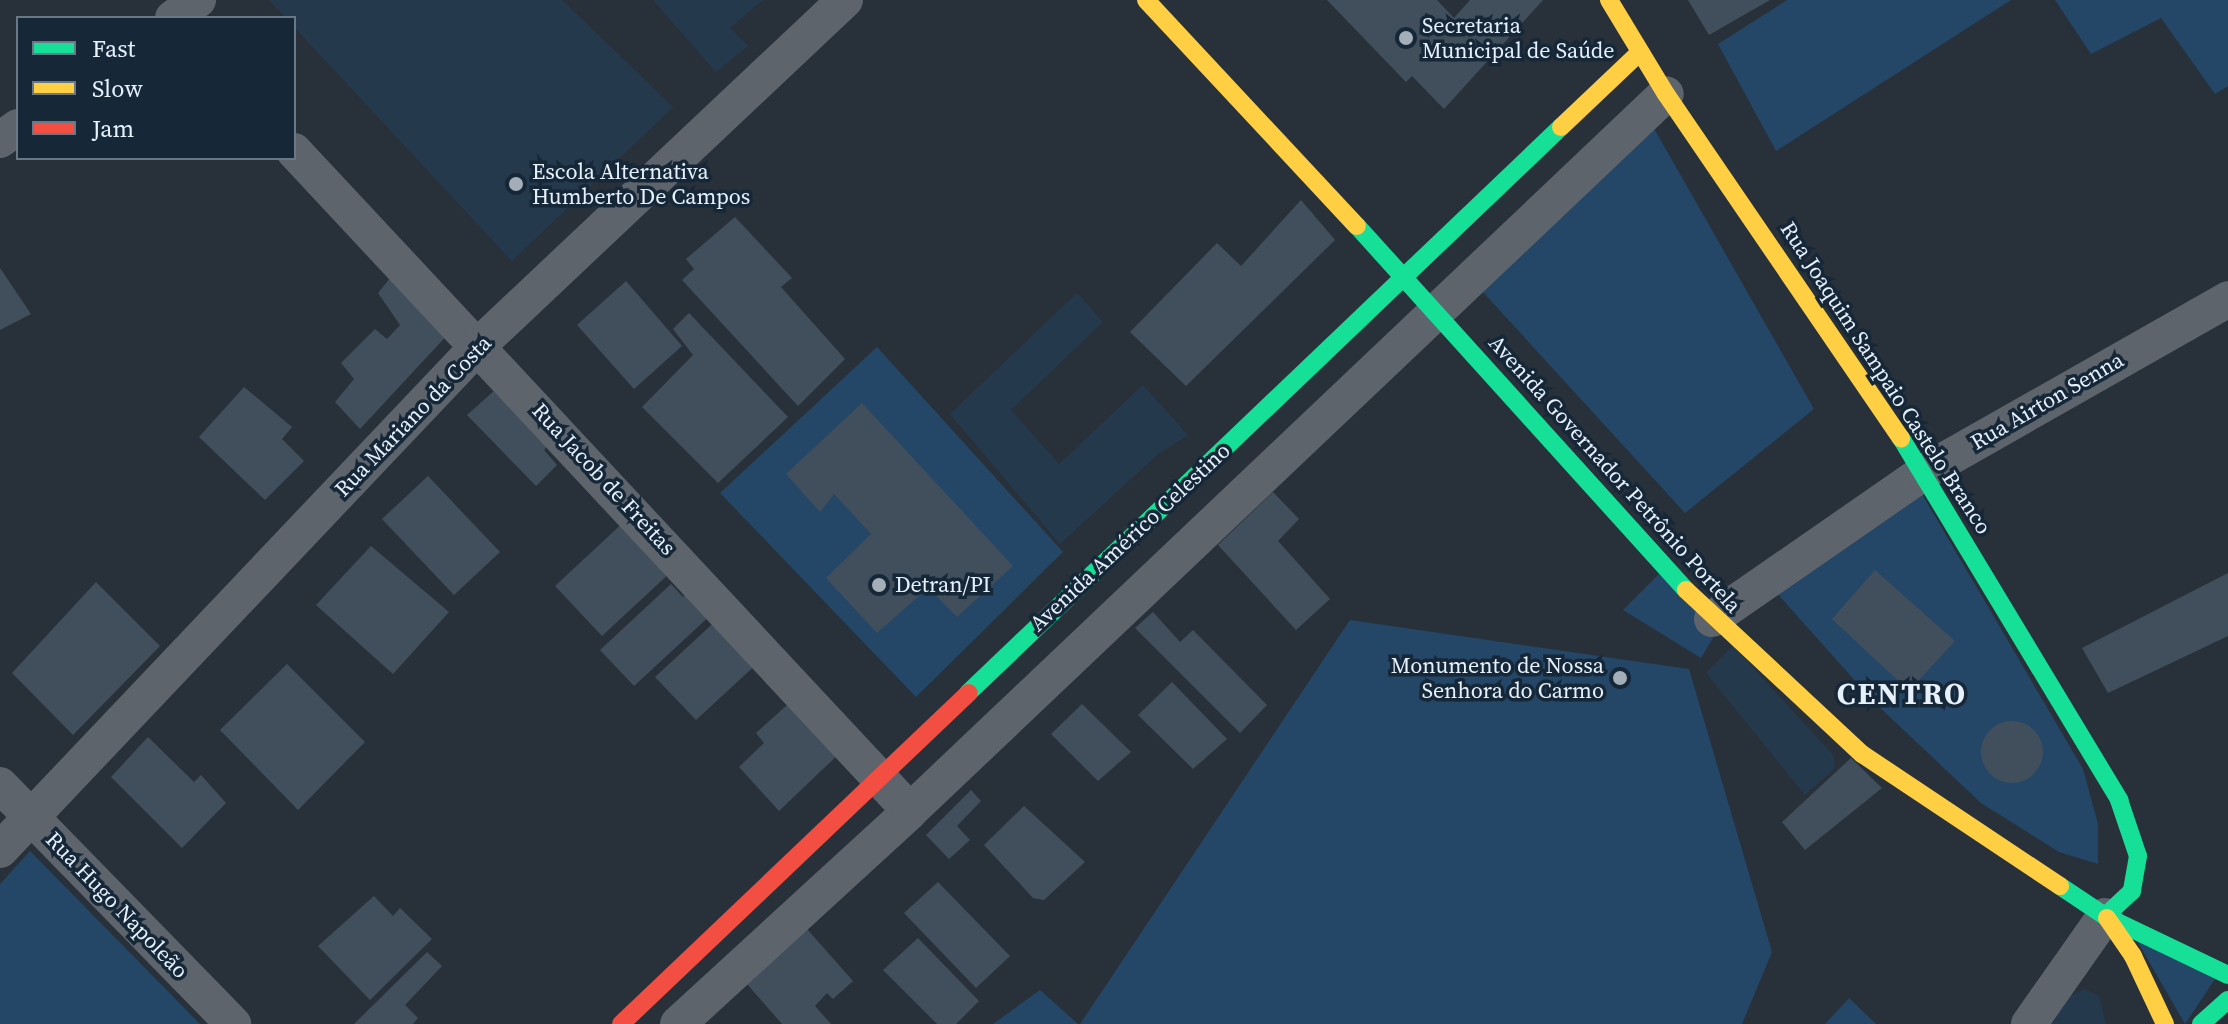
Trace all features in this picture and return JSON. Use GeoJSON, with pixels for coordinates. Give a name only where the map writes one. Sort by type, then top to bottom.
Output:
{"type":"FeatureCollection","features":[{"type":"Feature","properties":{"kind":"street"},"geometry":{"type":"LineString","coordinates":[[149,0],[165,16]]}},
{"type":"Feature","properties":{"kind":"street"},"geometry":{"type":"LineString","coordinates":[[176,16],[198,0]]}},
{"type":"Feature","properties":{"kind":"street","name":"Rua Mariano da Costa"},"geometry":{"type":"LineString","coordinates":[[0,850],[479,345],[845,0]]}},
{"type":"Feature","properties":{"kind":"street","name":"Avenida Governador Petrônio Portela"},"geometry":{"type":"LineString","coordinates":[[1146,0],[1439,314],[1712,619],[1862,754],[2105,916]]}},
{"type":"Feature","properties":{"kind":"street","name":"Rua Joaquim Sampaio Castelo Branco"},"geometry":{"type":"LineString","coordinates":[[1609,0],[1666,94],[1924,472],[2119,800],[2138,856],[2132,891],[2105,916]]}},
{"type":"Feature","properties":{"kind":"street","name":"Avenida Américo Celestino"},"geometry":{"type":"LineString","coordinates":[[621,1024],[879,774],[1640,52]]}},
{"type":"Feature","properties":{"kind":"street"},"geometry":{"type":"LineString","coordinates":[[678,1024],[909,812],[1439,314],[1666,94]]}},
{"type":"Feature","properties":{"kind":"street","name":"Rua Jacob de Freitas"},"geometry":{"type":"LineString","coordinates":[[296,153],[879,774],[909,812]]}},
{"type":"Feature","properties":{"kind":"street"},"geometry":{"type":"LineString","coordinates":[[1518,167],[1551,204]]}},
{"type":"Feature","properties":{"kind":"street","name":"Rua Airton Senna"},"geometry":{"type":"LineString","coordinates":[[1712,619],[1924,472],[2228,299]]}},
{"type":"Feature","properties":{"kind":"street","name":"Rua Hugo Napoleão"},"geometry":{"type":"LineString","coordinates":[[0,785],[233,1024]]}},
{"type":"Feature","properties":{"kind":"street"},"geometry":{"type":"LineString","coordinates":[[2105,916],[2228,975]]}},
{"type":"Feature","properties":{"kind":"street"},"geometry":{"type":"LineString","coordinates":[[2029,1024],[2105,916]]}},
{"type":"Feature","properties":{"kind":"street"},"geometry":{"type":"LineString","coordinates":[[2105,916],[2133,956],[2165,1024]]}},
{"type":"Feature","properties":{"kind":"street"},"geometry":{"type":"LineString","coordinates":[[2201,1024],[2228,1000]]}},
{"type":"Feature","properties":{"kind":"shaded area","name":"Escola Alternativa Humberto De Campos"},"geometry":{"type":"Polygon","coordinates":[[[269,0],[562,0],[673,107],[512,261],[296,29],[296,16],[284,16],[269,0]]]}},
{"type":"Feature","properties":{"kind":"shaded area"},"geometry":{"type":"Polygon","coordinates":[[[653,0],[763,0],[730,28],[748,46],[716,72],[653,0]]]}},
{"type":"Feature","properties":{"kind":"shaded area"},"geometry":{"type":"Polygon","coordinates":[[[1787,0],[2011,0],[1776,151],[1718,44],[1787,0]]]}},
{"type":"Feature","properties":{"kind":"shaded area"},"geometry":{"type":"Polygon","coordinates":[[[2055,0],[2228,0],[2228,86],[2215,94],[2161,18],[2091,54],[2055,0]]]}},
{"type":"Feature","properties":{"kind":"shaded area"},"geometry":{"type":"Polygon","coordinates":[[[1652,125],[1814,409],[1685,513],[1482,291],[1652,125]]]}},
{"type":"Feature","properties":{"kind":"shaded area"},"geometry":{"type":"Polygon","coordinates":[[[1077,293],[1103,322],[1011,410],[1059,464],[1143,385],[1188,435],[1158,454],[1060,544],[950,414],[1077,293]]]}},
{"type":"Feature","properties":{"kind":"shaded area"},"geometry":{"type":"Polygon","coordinates":[[[877,347],[1063,552],[916,697],[720,493],[877,347]]]}},
{"type":"Feature","properties":{"kind":"shaded area"},"geometry":{"type":"Polygon","coordinates":[[[1919,489],[2083,769],[2098,824],[2098,864],[2059,852],[1981,803],[1875,703],[1773,589],[1919,489]]]}},
{"type":"Feature","properties":{"kind":"shaded area"},"geometry":{"type":"Polygon","coordinates":[[[1660,573],[1717,631],[1701,658],[1623,610],[1660,573]]]}},
{"type":"Feature","properties":{"kind":"shaded area"},"geometry":{"type":"Polygon","coordinates":[[[1350,620],[1689,669],[1772,952],[1742,1024],[1080,1024],[1350,620]]]}},
{"type":"Feature","properties":{"kind":"shaded area"},"geometry":{"type":"Polygon","coordinates":[[[1733,646],[1833,755],[1835,768],[1805,795],[1706,673],[1733,646]]]}},
{"type":"Feature","properties":{"kind":"shaded area"},"geometry":{"type":"Polygon","coordinates":[[[30,851],[200,1024],[0,1024],[0,884],[30,851]]]}},
{"type":"Feature","properties":{"kind":"shaded area"},"geometry":{"type":"Polygon","coordinates":[[[2136,939],[2217,976],[2185,1024],[2136,939]]]}},
{"type":"Feature","properties":{"kind":"shaded area"},"geometry":{"type":"Polygon","coordinates":[[[2085,989],[2099,996],[2106,1024],[2049,1024],[2070,996],[2085,989]]]}},
{"type":"Feature","properties":{"kind":"shaded area"},"geometry":{"type":"Polygon","coordinates":[[[1040,990],[1078,1024],[993,1024],[1040,990]]]}},
{"type":"Feature","properties":{"kind":"shaded area"},"geometry":{"type":"Polygon","coordinates":[[[1849,998],[1876,1024],[1825,1024],[1849,998]]]}},
{"type":"Feature","properties":{"kind":"building"},"geometry":{"type":"Polygon","coordinates":[[[1327,0],[1437,0],[1454,18],[1470,0],[1543,0],[1444,109],[1412,76],[1406,82],[1327,0]]]}},
{"type":"Feature","properties":{"kind":"building"},"geometry":{"type":"Polygon","coordinates":[[[1688,0],[1770,0],[1709,35],[1688,0]]]}},
{"type":"Feature","properties":{"kind":"building"},"geometry":{"type":"Polygon","coordinates":[[[1301,200],[1335,240],[1186,386],[1130,332],[1217,243],[1241,266],[1301,200]]]}},
{"type":"Feature","properties":{"kind":"building"},"geometry":{"type":"Polygon","coordinates":[[[735,217],[792,278],[781,287],[845,359],[798,406],[682,280],[694,269],[686,259],[735,217]]]}},
{"type":"Feature","properties":{"kind":"building"},"geometry":{"type":"Polygon","coordinates":[[[0,268],[31,314],[0,330],[0,268]]]}},
{"type":"Feature","properties":{"kind":"building"},"geometry":{"type":"Polygon","coordinates":[[[395,272],[451,331],[360,429],[335,402],[354,379],[341,363],[375,329],[387,339],[400,325],[378,293],[395,272]]]}},
{"type":"Feature","properties":{"kind":"building"},"geometry":{"type":"Polygon","coordinates":[[[626,281],[682,346],[634,389],[577,325],[626,281]]]}},
{"type":"Feature","properties":{"kind":"building"},"geometry":{"type":"Polygon","coordinates":[[[689,313],[788,417],[718,483],[642,407],[693,355],[673,329],[689,313]]]}},
{"type":"Feature","properties":{"kind":"building"},"geometry":{"type":"Polygon","coordinates":[[[505,381],[556,436],[544,450],[557,465],[536,486],[467,415],[505,381]]]}},
{"type":"Feature","properties":{"kind":"building"},"geometry":{"type":"Polygon","coordinates":[[[244,387],[292,427],[282,439],[304,461],[265,500],[199,437],[244,387]]]}},
{"type":"Feature","properties":{"kind":"building"},"geometry":{"type":"Polygon","coordinates":[[[862,403],[1013,566],[957,617],[928,588],[877,633],[826,578],[871,534],[834,494],[820,512],[786,474],[862,403]]]}},
{"type":"Feature","properties":{"kind":"building"},"geometry":{"type":"Polygon","coordinates":[[[428,476],[500,552],[454,595],[382,519],[428,476]]]}},
{"type":"Feature","properties":{"kind":"building"},"geometry":{"type":"Polygon","coordinates":[[[1273,492],[1299,519],[1278,541],[1330,599],[1296,630],[1218,545],[1273,492]]]}},
{"type":"Feature","properties":{"kind":"building"},"geometry":{"type":"Polygon","coordinates":[[[627,519],[673,570],[602,636],[555,586],[627,519]]]}},
{"type":"Feature","properties":{"kind":"building"},"geometry":{"type":"Polygon","coordinates":[[[371,546],[449,612],[393,674],[316,605],[371,546]]]}},
{"type":"Feature","properties":{"kind":"building"},"geometry":{"type":"Polygon","coordinates":[[[1875,570],[1955,641],[1909,691],[1832,619],[1875,570]]]}},
{"type":"Feature","properties":{"kind":"building"},"geometry":{"type":"Polygon","coordinates":[[[2228,573],[2228,636],[2108,693],[2082,648],[2228,573]]]}},
{"type":"Feature","properties":{"kind":"building"},"geometry":{"type":"Polygon","coordinates":[[[96,582],[160,646],[73,735],[12,673],[96,582]]]}},
{"type":"Feature","properties":{"kind":"building"},"geometry":{"type":"Polygon","coordinates":[[[671,584],[683,597],[692,588],[714,612],[634,686],[600,650],[671,584]]]}},
{"type":"Feature","properties":{"kind":"building"},"geometry":{"type":"Polygon","coordinates":[[[1153,612],[1180,642],[1193,630],[1267,705],[1240,733],[1135,628],[1153,612]]]}},
{"type":"Feature","properties":{"kind":"building"},"geometry":{"type":"Polygon","coordinates":[[[721,616],[760,661],[696,720],[655,677],[721,616]]]}},
{"type":"Feature","properties":{"kind":"building"},"geometry":{"type":"Polygon","coordinates":[[[287,664],[365,742],[298,810],[220,730],[287,664]]]}},
{"type":"Feature","properties":{"kind":"building"},"geometry":{"type":"Polygon","coordinates":[[[1172,682],[1227,739],[1193,769],[1138,715],[1172,682]]]}},
{"type":"Feature","properties":{"kind":"building"},"geometry":{"type":"Polygon","coordinates":[[[796,697],[844,749],[779,811],[739,767],[764,743],[756,733],[796,697]]]}},
{"type":"Feature","properties":{"kind":"building"},"geometry":{"type":"Polygon","coordinates":[[[1082,704],[1131,752],[1098,781],[1051,734],[1082,704]]]}},
{"type":"Feature","properties":{"kind":"building"},"geometry":{"type":"Polygon","coordinates":[[[2012,721],[2034,730],[2043,752],[2034,774],[2012,783],[1990,774],[1981,752],[1990,730],[2012,721]]]}},
{"type":"Feature","properties":{"kind":"building"},"geometry":{"type":"Polygon","coordinates":[[[148,737],[194,782],[201,775],[226,803],[182,848],[111,777],[148,737]]]}},
{"type":"Feature","properties":{"kind":"building"},"geometry":{"type":"Polygon","coordinates":[[[1851,758],[1882,788],[1805,850],[1782,822],[1851,758]]]}},
{"type":"Feature","properties":{"kind":"building"},"geometry":{"type":"Polygon","coordinates":[[[971,790],[981,801],[957,826],[970,840],[949,859],[926,835],[971,790]]]}},
{"type":"Feature","properties":{"kind":"building"},"geometry":{"type":"Polygon","coordinates":[[[1024,806],[1085,862],[1044,900],[1033,898],[984,845],[1024,806]]]}},
{"type":"Feature","properties":{"kind":"building"},"geometry":{"type":"Polygon","coordinates":[[[938,882],[1010,956],[976,988],[904,913],[938,882]]]}},
{"type":"Feature","properties":{"kind":"building"},"geometry":{"type":"Polygon","coordinates":[[[374,896],[393,916],[400,908],[432,939],[370,1000],[318,946],[374,896]]]}},
{"type":"Feature","properties":{"kind":"building"},"geometry":{"type":"Polygon","coordinates":[[[807,929],[853,981],[833,999],[827,993],[815,1006],[831,1024],[782,1024],[747,984],[807,929]]]}},
{"type":"Feature","properties":{"kind":"building"},"geometry":{"type":"Polygon","coordinates":[[[918,938],[979,1001],[956,1024],[937,1024],[883,970],[918,938]]]}},
{"type":"Feature","properties":{"kind":"building"},"geometry":{"type":"Polygon","coordinates":[[[427,952],[442,966],[405,1005],[418,1018],[413,1024],[354,1024],[427,952]]]}},
{"type":"Feature","properties":{"kind":"traffic: fast"},"geometry":{"type":"LineString","coordinates":[[968,693],[1561,127]]}},
{"type":"Feature","properties":{"kind":"traffic: fast"},"geometry":{"type":"LineString","coordinates":[[1357,226],[1686,590]]}},
{"type":"Feature","properties":{"kind":"traffic: fast"},"geometry":{"type":"LineString","coordinates":[[1901,438],[2119,800],[2138,856],[2132,891],[2105,916]]}},
{"type":"Feature","properties":{"kind":"traffic: fast"},"geometry":{"type":"LineString","coordinates":[[2060,886],[2105,916],[2228,975]]}},
{"type":"Feature","properties":{"kind":"traffic: fast"},"geometry":{"type":"LineString","coordinates":[[2201,1024],[2228,1000]]}},
{"type":"Feature","properties":{"kind":"traffic: slow"},"geometry":{"type":"LineString","coordinates":[[1146,0],[1357,226]]}},
{"type":"Feature","properties":{"kind":"traffic: slow"},"geometry":{"type":"LineString","coordinates":[[1609,0],[1666,94],[1901,438]]}},
{"type":"Feature","properties":{"kind":"traffic: slow"},"geometry":{"type":"LineString","coordinates":[[1561,127],[1640,52]]}},
{"type":"Feature","properties":{"kind":"traffic: slow"},"geometry":{"type":"LineString","coordinates":[[1686,590],[1862,754],[2060,886]]}},
{"type":"Feature","properties":{"kind":"traffic: slow"},"geometry":{"type":"LineString","coordinates":[[2107,918],[2133,956],[2165,1024]]}},
{"type":"Feature","properties":{"kind":"traffic: jam"},"geometry":{"type":"LineString","coordinates":[[621,1024],[968,693]]}},
{"type":"Feature","properties":{"kind":"place","name":"Secretaria Municipal de Saúde"},"geometry":{"type":"Point","coordinates":[1406,38]}},
{"type":"Feature","properties":{"kind":"place","name":"Escola Alternativa Humberto De Campos"},"geometry":{"type":"Point","coordinates":[516,184]}},
{"type":"Feature","properties":{"kind":"place","name":"Detran/PI"},"geometry":{"type":"Point","coordinates":[879,585]}},
{"type":"Feature","properties":{"kind":"place","name":"Monumento de Nossa Senhora do Carmo"},"geometry":{"type":"Point","coordinates":[1620,678]}},
{"type":"Feature","properties":{"kind":"district","name":"CENTRO"},"geometry":{"type":"Point","coordinates":[1902,694]}}]}
